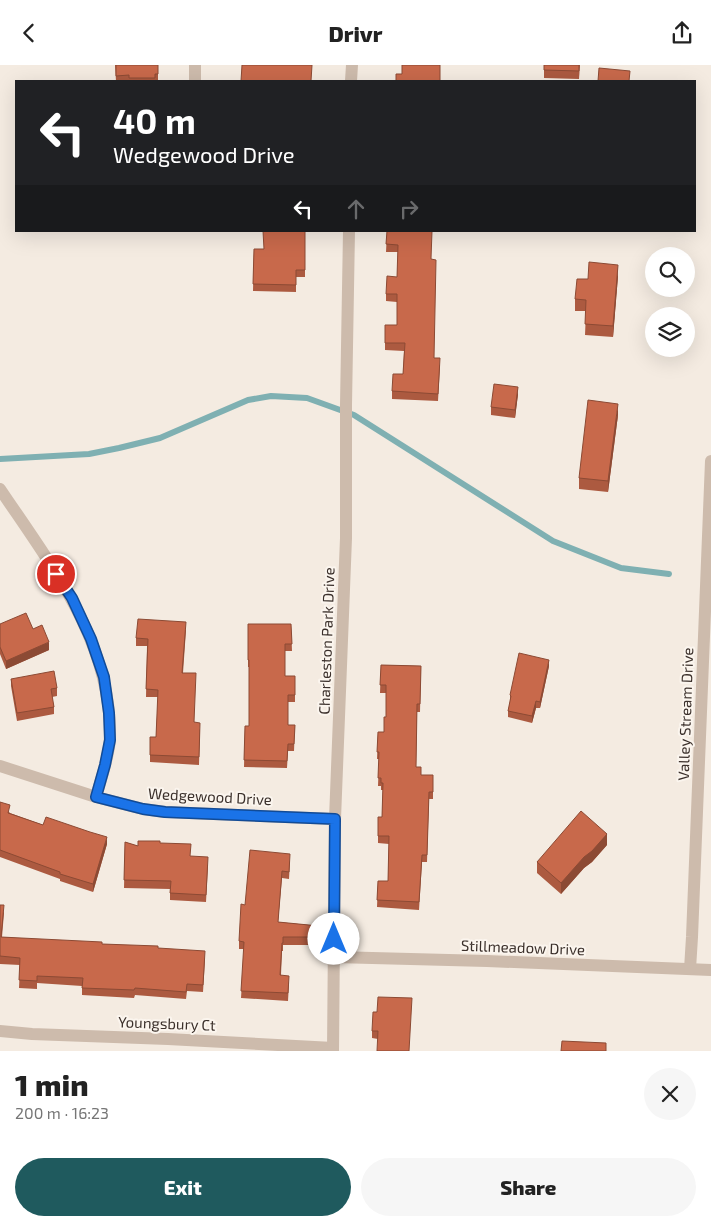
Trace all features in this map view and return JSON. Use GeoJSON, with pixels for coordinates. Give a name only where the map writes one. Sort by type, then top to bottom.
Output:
{"type":"FeatureCollection","features":[{"type":"Feature","properties":{"kind":"street"},"geometry":{"type":"LineString","coordinates":[[195,65],[195,80]]}},
{"type":"Feature","properties":{"kind":"street"},"geometry":{"type":"LineString","coordinates":[[351,80],[352,65]]}},
{"type":"Feature","properties":{"kind":"street","name":"Charleston Park Drive"},"geometry":{"type":"LineString","coordinates":[[333,1049],[335,819],[346,538],[349,232]]}},
{"type":"Feature","properties":{"kind":"street","name":"Valley Stream Drive"},"geometry":{"type":"LineString","coordinates":[[690,969],[711,461]]}},
{"type":"Feature","properties":{"kind":"street"},"geometry":{"type":"LineString","coordinates":[[0,489],[72,598],[91,639],[104,677],[109,713],[110,740],[96,797]]}},
{"type":"Feature","properties":{"kind":"street","name":"Wedgewood Drive"},"geometry":{"type":"LineString","coordinates":[[0,766],[96,797],[143,809],[165,812],[335,819]]}},
{"type":"Feature","properties":{"kind":"street","name":"Stillmeadow Drive"},"geometry":{"type":"LineString","coordinates":[[334,957],[711,970]]}},
{"type":"Feature","properties":{"kind":"street","name":"Youngsbury Ct"},"geometry":{"type":"LineString","coordinates":[[0,1031],[333,1049]]}},
{"type":"Feature","properties":{"kind":"building"},"geometry":{"type":"Polygon","coordinates":[[[116,65],[158,65],[158,74],[155,74],[155,78],[129,78],[129,75],[116,76],[116,65]]]}},
{"type":"Feature","properties":{"kind":"building"},"geometry":{"type":"Polygon","coordinates":[[[242,65],[312,65],[311,80],[241,80],[242,65]]]}},
{"type":"Feature","properties":{"kind":"building"},"geometry":{"type":"Polygon","coordinates":[[[402,65],[440,65],[440,80],[396,80],[396,74],[402,74],[402,65]]]}},
{"type":"Feature","properties":{"kind":"building"},"geometry":{"type":"Polygon","coordinates":[[[544,65],[579,65],[579,71],[544,70],[544,65]]]}},
{"type":"Feature","properties":{"kind":"building"},"geometry":{"type":"Polygon","coordinates":[[[599,68],[630,71],[629,80],[598,80],[599,68]]]}},
{"type":"Feature","properties":{"kind":"building"},"geometry":{"type":"Polygon","coordinates":[[[263,232],[305,232],[305,270],[296,270],[296,285],[253,284],[254,249],[264,249],[263,232]]]}},
{"type":"Feature","properties":{"kind":"building"},"geometry":{"type":"Polygon","coordinates":[[[387,232],[432,232],[431,259],[436,260],[434,358],[440,358],[438,394],[392,391],[393,374],[403,374],[405,343],[385,343],[385,325],[397,325],[397,294],[386,294],[387,276],[397,277],[398,245],[386,244],[387,232]]]}},
{"type":"Feature","properties":{"kind":"building"},"geometry":{"type":"Polygon","coordinates":[[[589,262],[618,265],[613,326],[585,324],[586,300],[575,299],[577,279],[588,279],[589,262]]]}},
{"type":"Feature","properties":{"kind":"building"},"geometry":{"type":"Polygon","coordinates":[[[494,384],[518,387],[515,410],[491,407],[494,384]]]}},
{"type":"Feature","properties":{"kind":"building"},"geometry":{"type":"Polygon","coordinates":[[[588,400],[618,404],[608,481],[579,478],[588,400]]]}},
{"type":"Feature","properties":{"kind":"building"},"geometry":{"type":"Polygon","coordinates":[[[26,613],[33,629],[42,625],[49,642],[6,661],[0,647],[0,624],[26,613]]]}},
{"type":"Feature","properties":{"kind":"building"},"geometry":{"type":"Polygon","coordinates":[[[138,619],[186,622],[182,673],[196,673],[194,722],[200,723],[199,757],[150,755],[150,737],[156,737],[158,690],[146,689],[148,639],[136,638],[138,619]]]}},
{"type":"Feature","properties":{"kind":"building"},"geometry":{"type":"Polygon","coordinates":[[[248,624],[291,624],[292,644],[285,644],[285,676],[295,676],[295,695],[288,695],[288,725],[295,725],[294,744],[288,744],[287,761],[244,760],[245,726],[249,726],[248,624]]]}},
{"type":"Feature","properties":{"kind":"building"},"geometry":{"type":"Polygon","coordinates":[[[519,653],[549,660],[540,702],[536,701],[532,716],[508,711],[519,653]]]}},
{"type":"Feature","properties":{"kind":"building"},"geometry":{"type":"Polygon","coordinates":[[[381,665],[421,666],[420,704],[417,704],[416,767],[421,767],[421,775],[433,775],[433,792],[429,792],[427,855],[422,855],[419,902],[377,900],[378,881],[388,881],[389,836],[378,836],[378,817],[382,817],[383,783],[381,783],[381,778],[378,778],[378,732],[384,732],[384,717],[386,717],[386,685],[380,685],[381,665]]]}},
{"type":"Feature","properties":{"kind":"building"},"geometry":{"type":"Polygon","coordinates":[[[54,671],[57,688],[51,689],[54,707],[17,713],[11,679],[54,671]]]}},
{"type":"Feature","properties":{"kind":"building"},"geometry":{"type":"Polygon","coordinates":[[[0,802],[10,805],[8,813],[43,825],[46,817],[107,837],[93,884],[60,874],[60,872],[0,850],[0,802]]]}},
{"type":"Feature","properties":{"kind":"building"},"geometry":{"type":"Polygon","coordinates":[[[581,811],[607,834],[561,883],[537,862],[581,811]]]}},
{"type":"Feature","properties":{"kind":"building"},"geometry":{"type":"Polygon","coordinates":[[[138,841],[191,844],[190,856],[208,857],[206,895],[170,893],[171,881],[124,880],[125,842],[138,846],[138,841]]]}},
{"type":"Feature","properties":{"kind":"building"},"geometry":{"type":"Polygon","coordinates":[[[250,850],[290,854],[289,872],[282,871],[278,922],[319,926],[319,937],[283,937],[280,975],[289,976],[288,993],[241,991],[244,942],[239,941],[241,904],[245,905],[250,850]]]}},
{"type":"Feature","properties":{"kind":"building"},"geometry":{"type":"Polygon","coordinates":[[[0,905],[4,905],[1,937],[102,942],[102,944],[158,946],[158,948],[205,951],[203,985],[187,984],[186,992],[135,988],[134,990],[82,988],[83,978],[37,976],[37,981],[19,980],[20,958],[0,956],[0,905]]]}},
{"type":"Feature","properties":{"kind":"building"},"geometry":{"type":"Polygon","coordinates":[[[378,997],[412,998],[409,1051],[377,1051],[378,1031],[372,1031],[373,1012],[377,1012],[378,997]]]}},
{"type":"Feature","properties":{"kind":"building"},"geometry":{"type":"Polygon","coordinates":[[[562,1041],[606,1043],[606,1051],[561,1051],[562,1041]]]}},
{"type":"Feature","properties":{"kind":"waterway"},"geometry":{"type":"LineString","coordinates":[[0,459],[89,454],[160,438],[248,400],[271,396],[307,398],[354,415],[553,541],[621,568],[669,574]]}},
{"type":"Feature","properties":{"kind":"route"},"geometry":{"type":"LineString","coordinates":[[56,574],[72,598],[91,639],[104,677],[109,713],[110,740],[96,797],[143,809],[165,812],[335,819],[334,939]]}}]}
